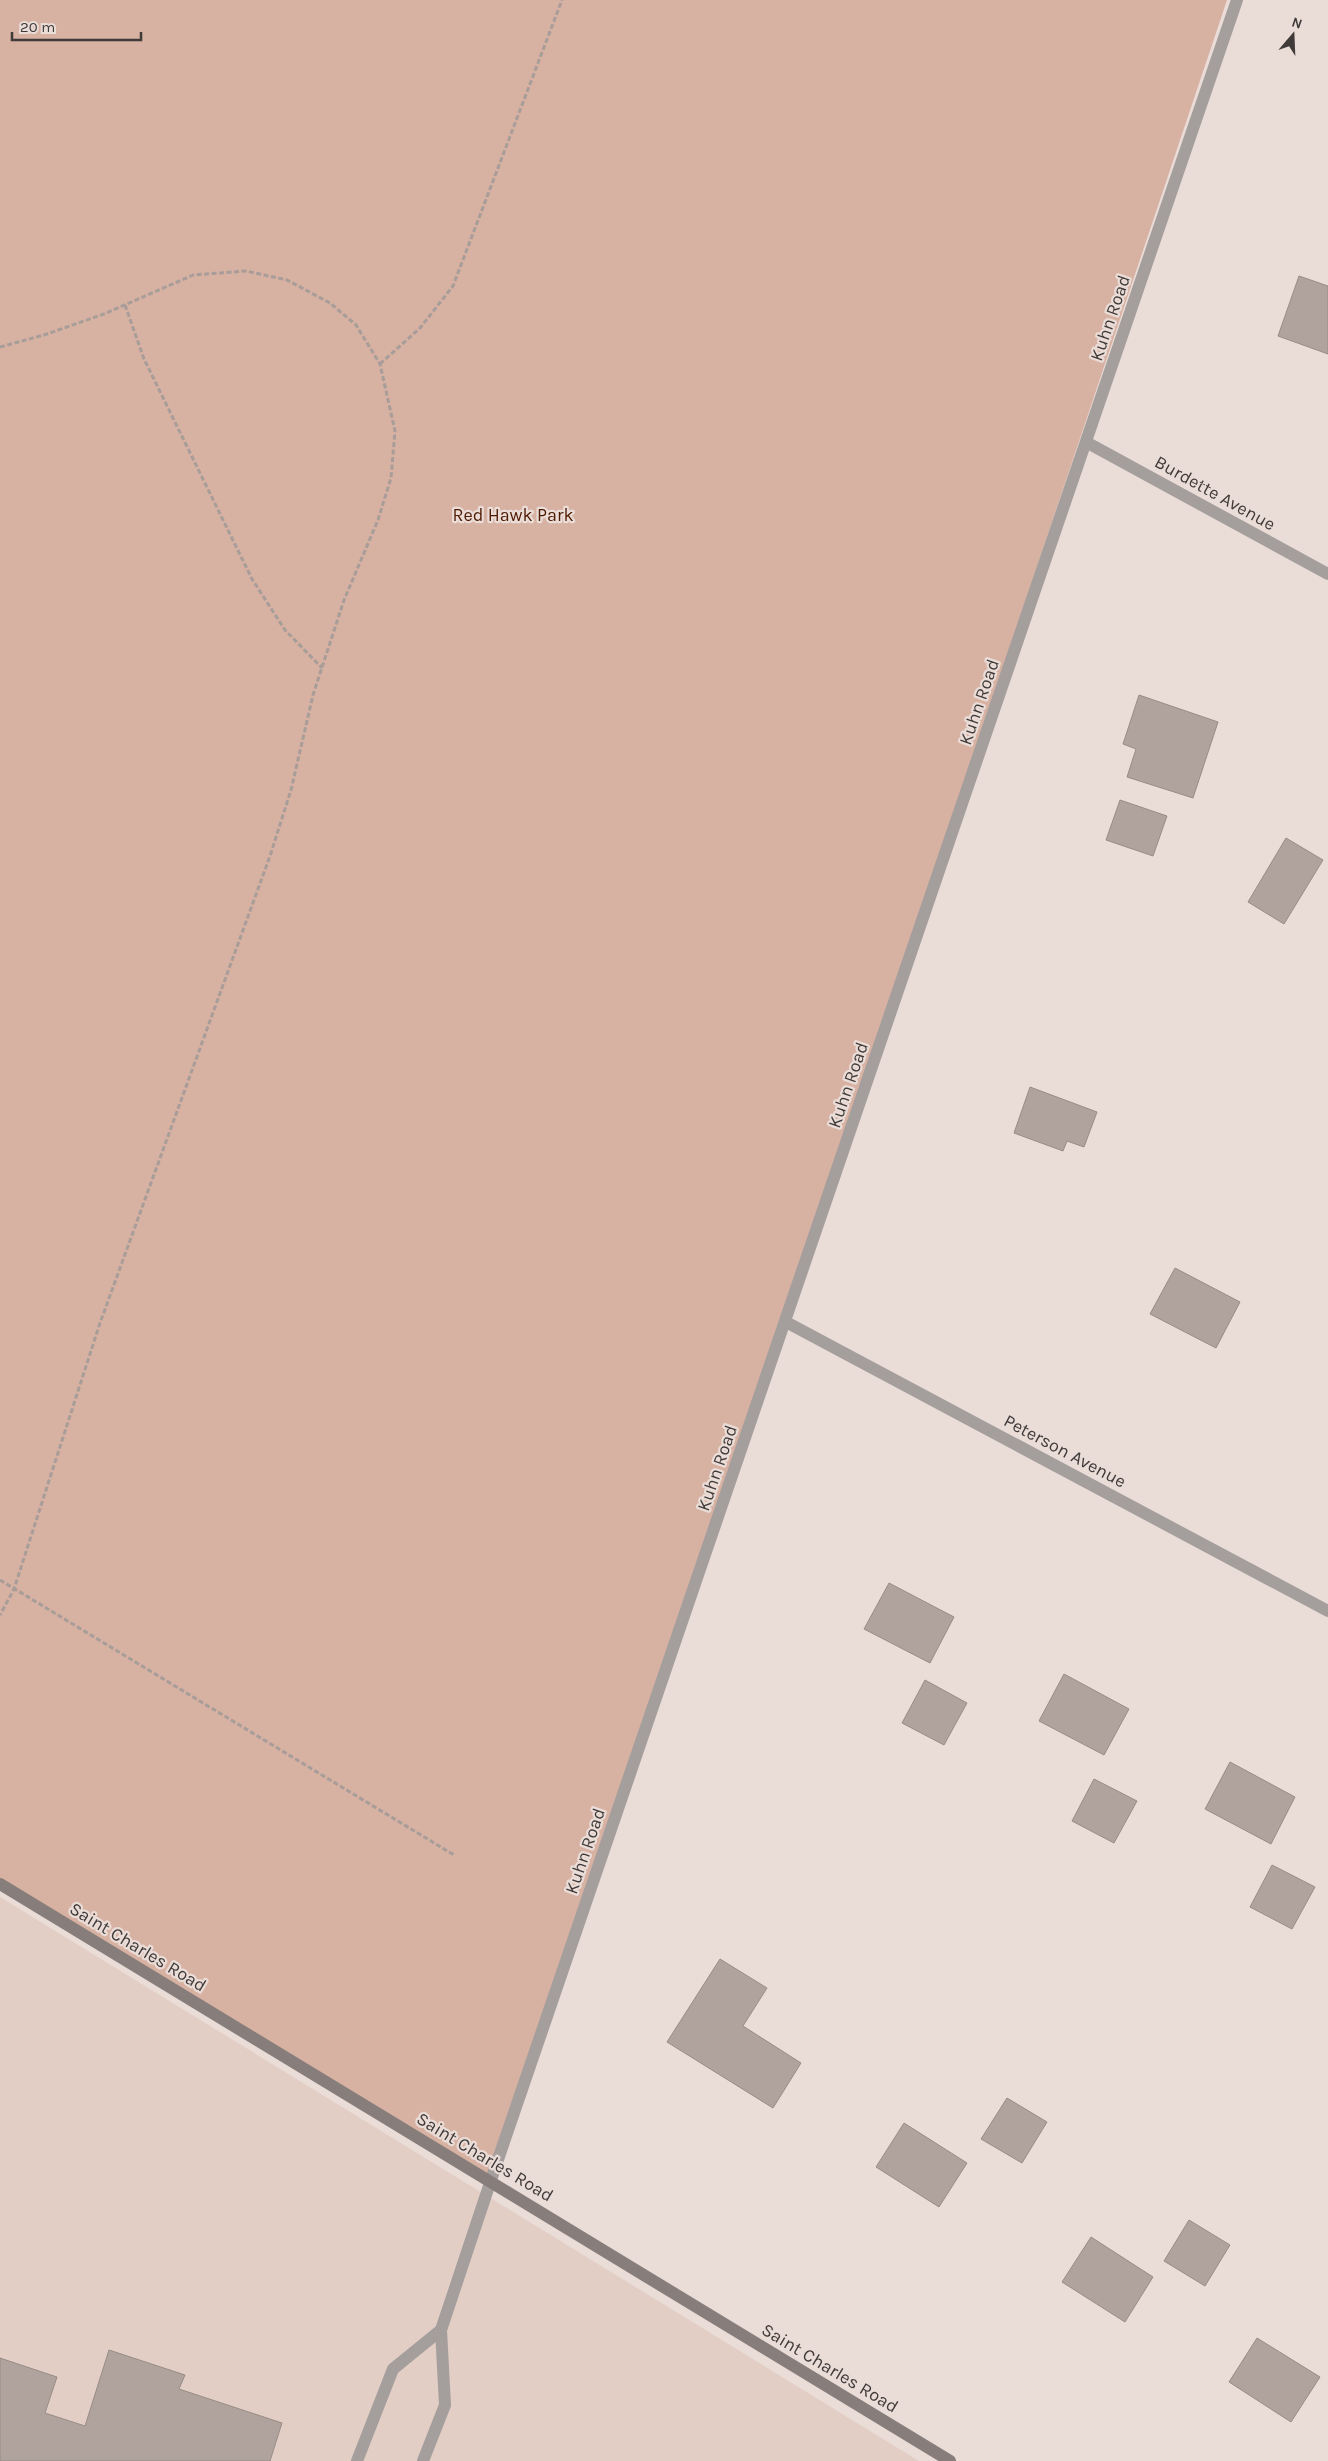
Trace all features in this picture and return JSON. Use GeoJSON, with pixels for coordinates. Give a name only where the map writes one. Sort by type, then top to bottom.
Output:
{"type":"FeatureCollection","features":[{"type":"Feature","properties":{"kind":"street","name":"Kuhn Road"},"geometry":{"type":"LineString","coordinates":[[441,2330],[490,2180],[786,1322],[1237,0]]}},
{"type":"Feature","properties":{"kind":"street","name":"Burdette Avenue"},"geometry":{"type":"LineString","coordinates":[[1086,442],[1328,574]]}},
{"type":"Feature","properties":{"kind":"street","name":"Peterson Avenue"},"geometry":{"type":"LineString","coordinates":[[786,1322],[1328,1611]]}},
{"type":"Feature","properties":{"kind":"street","name":"Saint Charles Road"},"geometry":{"type":"LineString","coordinates":[[0,1884],[950,2461]]}},
{"type":"Feature","properties":{"kind":"street"},"geometry":{"type":"LineString","coordinates":[[357,2461],[393,2369],[441,2330]]}},
{"type":"Feature","properties":{"kind":"street"},"geometry":{"type":"LineString","coordinates":[[423,2461],[445,2405],[441,2330]]}},
{"type":"Feature","properties":{"kind":"path"},"geometry":{"type":"LineString","coordinates":[[380,364],[420,328],[452,286],[562,0]]}},
{"type":"Feature","properties":{"kind":"path"},"geometry":{"type":"LineString","coordinates":[[0,347],[44,336],[124,305],[193,275],[246,271],[286,280],[330,303],[356,325],[380,364],[395,431],[391,478],[378,520],[344,600],[313,695],[291,790],[270,856],[100,1323],[14,1589],[0,1615]]}},
{"type":"Feature","properties":{"kind":"path"},"geometry":{"type":"LineString","coordinates":[[124,305],[144,359],[252,580],[285,630],[322,668]]}},
{"type":"Feature","properties":{"kind":"path"},"geometry":{"type":"LineString","coordinates":[[0,1580],[454,1855]]}},
{"type":"Feature","properties":{"kind":"shaded area"},"geometry":{"type":"Polygon","coordinates":[[[0,1897],[919,2461],[0,2461],[0,1897]]]}},
{"type":"Feature","properties":{"kind":"green space","name":"Red Hawk Park"},"geometry":{"type":"Polygon","coordinates":[[[0,0],[1227,0],[493,2189],[0,1887],[0,0]]]}},
{"type":"Feature","properties":{"kind":"building"},"geometry":{"type":"Polygon","coordinates":[[[1299,276],[1328,286],[1328,354],[1278,336],[1299,276]]]}},
{"type":"Feature","properties":{"kind":"building"},"geometry":{"type":"Polygon","coordinates":[[[1139,695],[1218,722],[1193,798],[1127,777],[1136,749],[1123,744],[1139,695]]]}},
{"type":"Feature","properties":{"kind":"building"},"geometry":{"type":"Polygon","coordinates":[[[1120,800],[1167,816],[1153,856],[1106,840],[1120,800]]]}},
{"type":"Feature","properties":{"kind":"building"},"geometry":{"type":"Polygon","coordinates":[[[1286,838],[1323,860],[1284,924],[1248,902],[1286,838]]]}},
{"type":"Feature","properties":{"kind":"building"},"geometry":{"type":"Polygon","coordinates":[[[1030,1087],[1097,1112],[1084,1147],[1067,1141],[1063,1151],[1014,1133],[1030,1087]]]}},
{"type":"Feature","properties":{"kind":"building"},"geometry":{"type":"Polygon","coordinates":[[[1175,1268],[1240,1302],[1216,1348],[1150,1314],[1175,1268]]]}},
{"type":"Feature","properties":{"kind":"building"},"geometry":{"type":"Polygon","coordinates":[[[889,1583],[954,1617],[930,1663],[864,1629],[889,1583]]]}},
{"type":"Feature","properties":{"kind":"building"},"geometry":{"type":"Polygon","coordinates":[[[1064,1674],[1129,1709],[1104,1755],[1039,1721],[1064,1674]]]}},
{"type":"Feature","properties":{"kind":"building"},"geometry":{"type":"Polygon","coordinates":[[[925,1680],[967,1703],[944,1745],[902,1723],[925,1680]]]}},
{"type":"Feature","properties":{"kind":"building"},"geometry":{"type":"Polygon","coordinates":[[[1230,1762],[1295,1797],[1271,1844],[1205,1809],[1230,1762]]]}},
{"type":"Feature","properties":{"kind":"building"},"geometry":{"type":"Polygon","coordinates":[[[1094,1779],[1137,1801],[1114,1843],[1072,1821],[1094,1779]]]}},
{"type":"Feature","properties":{"kind":"building"},"geometry":{"type":"Polygon","coordinates":[[[1272,1865],[1315,1887],[1292,1929],[1250,1907],[1272,1865]]]}},
{"type":"Feature","properties":{"kind":"building"},"geometry":{"type":"Polygon","coordinates":[[[720,1959],[767,1988],[743,2026],[801,2063],[773,2108],[667,2042],[720,1959]]]}},
{"type":"Feature","properties":{"kind":"building"},"geometry":{"type":"Polygon","coordinates":[[[1007,2098],[1047,2122],[1022,2163],[981,2139],[1007,2098]]]}},
{"type":"Feature","properties":{"kind":"building"},"geometry":{"type":"Polygon","coordinates":[[[904,2123],[967,2163],[939,2207],[876,2167],[904,2123]]]}},
{"type":"Feature","properties":{"kind":"building"},"geometry":{"type":"Polygon","coordinates":[[[1189,2220],[1230,2245],[1205,2286],[1164,2261],[1189,2220]]]}},
{"type":"Feature","properties":{"kind":"building"},"geometry":{"type":"Polygon","coordinates":[[[1091,2237],[1153,2277],[1125,2322],[1062,2282],[1091,2237]]]}},
{"type":"Feature","properties":{"kind":"building"},"geometry":{"type":"Polygon","coordinates":[[[1257,2338],[1320,2377],[1291,2422],[1229,2382],[1257,2338]]]}},
{"type":"Feature","properties":{"kind":"building"},"geometry":{"type":"Polygon","coordinates":[[[109,2350],[185,2375],[179,2389],[282,2423],[270,2461],[0,2461],[0,2358],[57,2377],[45,2413],[85,2426],[109,2350]]]}}]}
